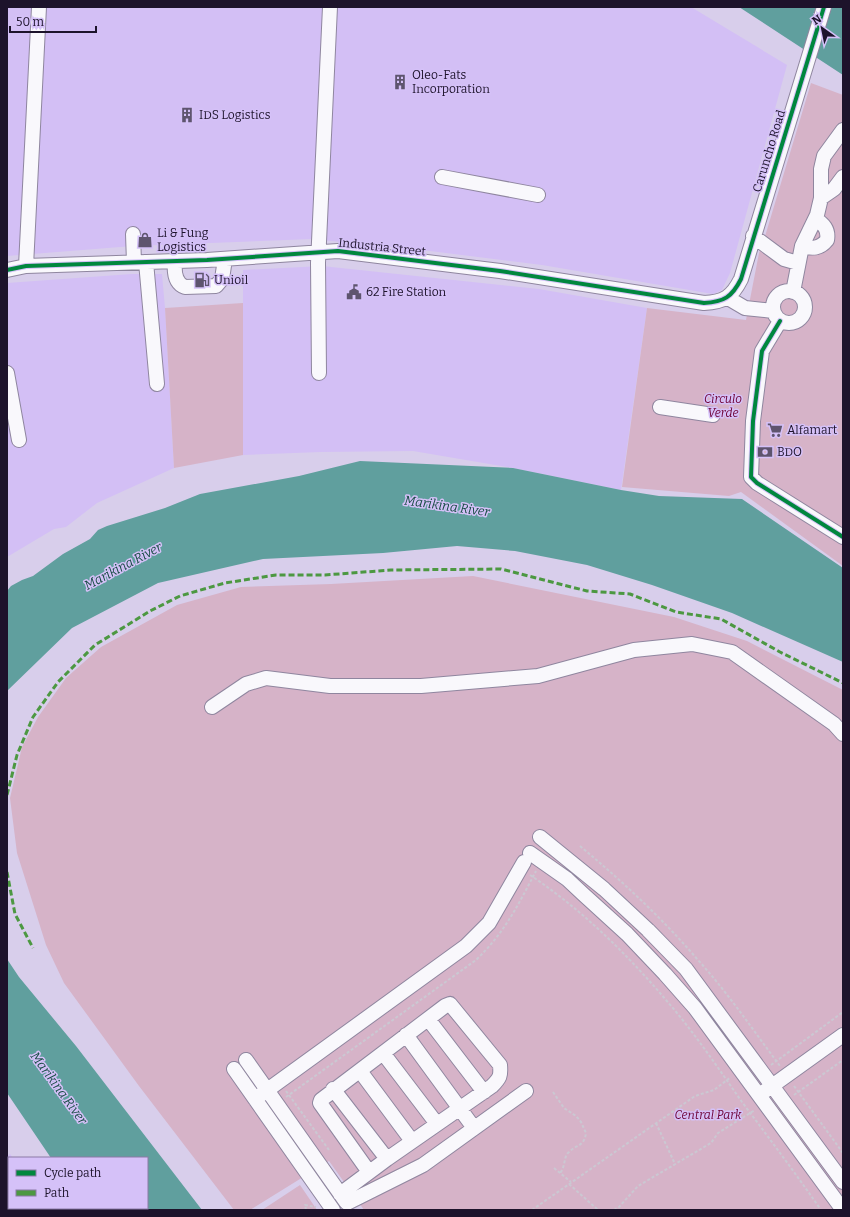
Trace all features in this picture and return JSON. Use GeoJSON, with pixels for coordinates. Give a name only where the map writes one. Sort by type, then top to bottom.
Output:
{"type":"FeatureCollection","features":[{"type":"Feature","properties":{"kind":"street"},"geometry":{"type":"LineString","coordinates":[[26,266],[39,7]]}},
{"type":"Feature","properties":{"kind":"street"},"geometry":{"type":"LineString","coordinates":[[319,373],[318,252],[330,7]]}},
{"type":"Feature","properties":{"kind":"street","name":"Caruncho Road"},"geometry":{"type":"LineString","coordinates":[[728,298],[735,290],[741,279],[824,7]]}},
{"type":"Feature","properties":{"kind":"street"},"geometry":{"type":"LineString","coordinates":[[794,292],[802,246],[816,218],[821,198],[821,169],[824,156],[838,146],[843,130]]}},
{"type":"Feature","properties":{"kind":"street"},"geometry":{"type":"LineString","coordinates":[[442,177],[538,195]]}},
{"type":"Feature","properties":{"kind":"street"},"geometry":{"type":"LineString","coordinates":[[821,198],[834,189],[843,177]]}},
{"type":"Feature","properties":{"kind":"street"},"geometry":{"type":"LineString","coordinates":[[802,246],[813,248],[818,247],[827,240],[828,235],[824,225],[816,218]]}},
{"type":"Feature","properties":{"kind":"street"},"geometry":{"type":"LineString","coordinates":[[133,234],[140,262],[157,384]]}},
{"type":"Feature","properties":{"kind":"street"},"geometry":{"type":"LineString","coordinates":[[753,236],[784,259],[798,263]]}},
{"type":"Feature","properties":{"kind":"street","name":"Industria Street"},"geometry":{"type":"LineString","coordinates":[[7,270],[26,266],[140,262],[174,265],[224,262],[338,251],[500,271],[704,303],[716,303],[728,298]]}},
{"type":"Feature","properties":{"kind":"street"},"geometry":{"type":"LineString","coordinates":[[174,265],[175,276],[182,286],[208,287],[216,286],[222,279],[224,262]]}},
{"type":"Feature","properties":{"kind":"street"},"geometry":{"type":"LineString","coordinates":[[728,298],[745,308],[776,316],[788,324],[795,322],[804,314],[804,302],[800,296],[794,292],[785,292],[779,294],[773,305],[776,316],[762,351],[753,421],[752,477],[757,483],[843,537]]}},
{"type":"Feature","properties":{"kind":"street"},"geometry":{"type":"LineString","coordinates":[[7,373],[19,440]]}},
{"type":"Feature","properties":{"kind":"street"},"geometry":{"type":"LineString","coordinates":[[660,407],[713,415]]}},
{"type":"Feature","properties":{"kind":"street"},"geometry":{"type":"LineString","coordinates":[[212,708],[246,684],[266,678],[330,686],[421,686],[538,676],[634,650],[692,644],[732,652],[834,724],[843,734]]}},
{"type":"Feature","properties":{"kind":"street"},"geometry":{"type":"LineString","coordinates":[[540,837],[594,880],[658,939],[686,969],[843,1182]]}},
{"type":"Feature","properties":{"kind":"street"},"geometry":{"type":"LineString","coordinates":[[255,1099],[466,946],[489,923],[525,861],[567,879],[627,934],[665,974],[695,1008],[843,1210]]}},
{"type":"Feature","properties":{"kind":"street"},"geometry":{"type":"LineString","coordinates":[[346,1202],[369,1172],[484,1092],[498,1080],[501,1075],[500,1065],[450,1004],[445,1006],[360,1071],[333,1089],[321,1100],[320,1103],[369,1172]]}},
{"type":"Feature","properties":{"kind":"street"},"geometry":{"type":"LineString","coordinates":[[428,1019],[484,1092]]}},
{"type":"Feature","properties":{"kind":"street"},"geometry":{"type":"LineString","coordinates":[[762,1100],[773,1086],[843,1035]]}},
{"type":"Feature","properties":{"kind":"street"},"geometry":{"type":"LineString","coordinates":[[406,1036],[474,1128]]}},
{"type":"Feature","properties":{"kind":"street"},"geometry":{"type":"LineString","coordinates":[[383,1053],[437,1124]]}},
{"type":"Feature","properties":{"kind":"street"},"geometry":{"type":"LineString","coordinates":[[246,1060],[346,1202]]}},
{"type":"Feature","properties":{"kind":"street"},"geometry":{"type":"LineString","coordinates":[[234,1069],[333,1209]]}},
{"type":"Feature","properties":{"kind":"street"},"geometry":{"type":"LineString","coordinates":[[360,1071],[412,1141]]}},
{"type":"Feature","properties":{"kind":"street"},"geometry":{"type":"LineString","coordinates":[[333,1089],[387,1159]]}},
{"type":"Feature","properties":{"kind":"street"},"geometry":{"type":"LineString","coordinates":[[346,1202],[423,1165],[526,1091]]}},
{"type":"Feature","properties":{"kind":"path"},"geometry":{"type":"LineString","coordinates":[[525,861],[549,888],[585,918],[634,964],[667,1000],[821,1210]]}},
{"type":"Feature","properties":{"kind":"path"},"geometry":{"type":"LineString","coordinates":[[762,1071],[843,1012]]}},
{"type":"Feature","properties":{"kind":"path"},"geometry":{"type":"LineString","coordinates":[[785,1102],[843,1060]]}},
{"type":"Feature","properties":{"kind":"path"},"geometry":{"type":"LineString","coordinates":[[532,1210],[695,1096],[714,1090],[740,1070]]}},
{"type":"Feature","properties":{"kind":"path"},"geometry":{"type":"LineString","coordinates":[[279,1082],[329,1150]]}},
{"type":"Feature","properties":{"kind":"path"},"geometry":{"type":"LineString","coordinates":[[552,1092],[564,1108],[576,1116],[581,1122],[586,1133],[581,1144],[568,1153],[560,1173]]}},
{"type":"Feature","properties":{"kind":"path"},"geometry":{"type":"LineString","coordinates":[[614,1210],[619,1207],[638,1186],[711,1143],[718,1133],[750,1113],[762,1100]]}},
{"type":"Feature","properties":{"kind":"path"},"geometry":{"type":"LineString","coordinates":[[656,1123],[675,1164]]}},
{"type":"Feature","properties":{"kind":"path"},"geometry":{"type":"LineString","coordinates":[[554,1168],[598,1210]]}},
{"type":"Feature","properties":{"kind":"shaded area"},"geometry":{"type":"Polygon","coordinates":[[[7,7],[691,7],[787,65],[730,273],[722,290],[713,294],[542,265],[430,251],[312,239],[133,246],[7,256],[7,7]]]}},
{"type":"Feature","properties":{"kind":"shaded area"},"geometry":{"type":"Polygon","coordinates":[[[322,266],[539,289],[647,308],[621,490],[513,468],[413,451],[243,455],[243,270],[322,266]]]}},
{"type":"Feature","properties":{"kind":"shaded area"},"geometry":{"type":"Polygon","coordinates":[[[132,274],[162,274],[174,468],[97,503],[66,527],[54,529],[7,557],[7,283],[132,274]]]}},
{"type":"Feature","properties":{"kind":"shaded area"},"geometry":{"type":"Polygon","coordinates":[[[10,1154],[12,1157],[8,1157],[8,1209],[51,1210],[7,1210],[7,1156],[10,1154]]]}},
{"type":"Feature","properties":{"kind":"green space","name":"Circulo Verde"},"geometry":{"type":"Polygon","coordinates":[[[811,83],[843,95],[843,566],[741,492],[729,496],[622,487],[647,308],[746,320],[759,253],[811,83]]]}},
{"type":"Feature","properties":{"kind":"green space"},"geometry":{"type":"Polygon","coordinates":[[[243,303],[243,455],[174,468],[165,308],[243,303]]]}},
{"type":"Feature","properties":{"kind":"green space","name":"Central Park"},"geometry":{"type":"Polygon","coordinates":[[[473,576],[674,617],[747,641],[843,690],[843,1210],[364,1210],[329,1161],[250,1210],[234,1210],[139,1086],[64,983],[46,945],[17,853],[10,798],[22,747],[38,717],[66,678],[101,647],[177,605],[241,587],[331,584],[473,576]]]}},
{"type":"Feature","properties":{"kind":"green space"},"geometry":{"type":"Polygon","coordinates":[[[300,1185],[317,1210],[262,1210],[300,1185]]]}},
{"type":"Feature","properties":{"kind":"water"},"geometry":{"type":"Polygon","coordinates":[[[739,7],[843,7],[843,75],[739,7]]]}},
{"type":"Feature","properties":{"kind":"water","name":"Marikina River"},"geometry":{"type":"Polygon","coordinates":[[[360,461],[513,468],[621,490],[659,496],[742,499],[843,568],[843,662],[732,613],[652,585],[587,565],[515,551],[457,546],[383,553],[263,559],[158,583],[72,628],[7,691],[7,591],[11,586],[33,576],[63,554],[90,539],[98,530],[107,526],[165,508],[200,494],[299,476],[360,461]]]}},
{"type":"Feature","properties":{"kind":"water","name":"Marikina River"},"geometry":{"type":"Polygon","coordinates":[[[7,959],[19,977],[76,1046],[202,1210],[89,1210],[148,1209],[148,1157],[50,1157],[7,1093],[7,959]]]}},
{"type":"Feature","properties":{"kind":"marked path"},"geometry":{"type":"LineString","coordinates":[[7,795],[17,755],[33,717],[58,682],[95,645],[150,611],[180,596],[225,583],[276,575],[325,575],[391,570],[501,569],[587,591],[630,594],[676,612],[721,619],[780,652],[843,683]]}},
{"type":"Feature","properties":{"kind":"marked path"},"geometry":{"type":"LineString","coordinates":[[7,872],[15,914],[33,948]]}},
{"type":"Feature","properties":{"kind":"cycle path"},"geometry":{"type":"LineString","coordinates":[[7,270],[26,266],[207,260],[338,251],[500,271],[704,303],[722,300],[731,294],[741,279],[824,7]]}},
{"type":"Feature","properties":{"kind":"cycle path"},"geometry":{"type":"LineString","coordinates":[[780,321],[762,351],[753,421],[751,477],[757,483],[843,537]]}},
{"type":"Feature","properties":{"kind":"place","name":"Oleo-Fats Incorporation"},"geometry":{"type":"Point","coordinates":[400,82]}},
{"type":"Feature","properties":{"kind":"place","name":"IDS Logistics"},"geometry":{"type":"Point","coordinates":[187,115]}},
{"type":"Feature","properties":{"kind":"place","name":"Li & Fung Logistics"},"geometry":{"type":"Point","coordinates":[145,240]}},
{"type":"Feature","properties":{"kind":"place","name":"Unioil"},"geometry":{"type":"Point","coordinates":[202,280]}},
{"type":"Feature","properties":{"kind":"place","name":"62 Fire Station"},"geometry":{"type":"Point","coordinates":[354,292]}},
{"type":"Feature","properties":{"kind":"place","name":"Alfamart"},"geometry":{"type":"Point","coordinates":[775,430]}},
{"type":"Feature","properties":{"kind":"place","name":"BDO"},"geometry":{"type":"Point","coordinates":[765,452]}}]}
